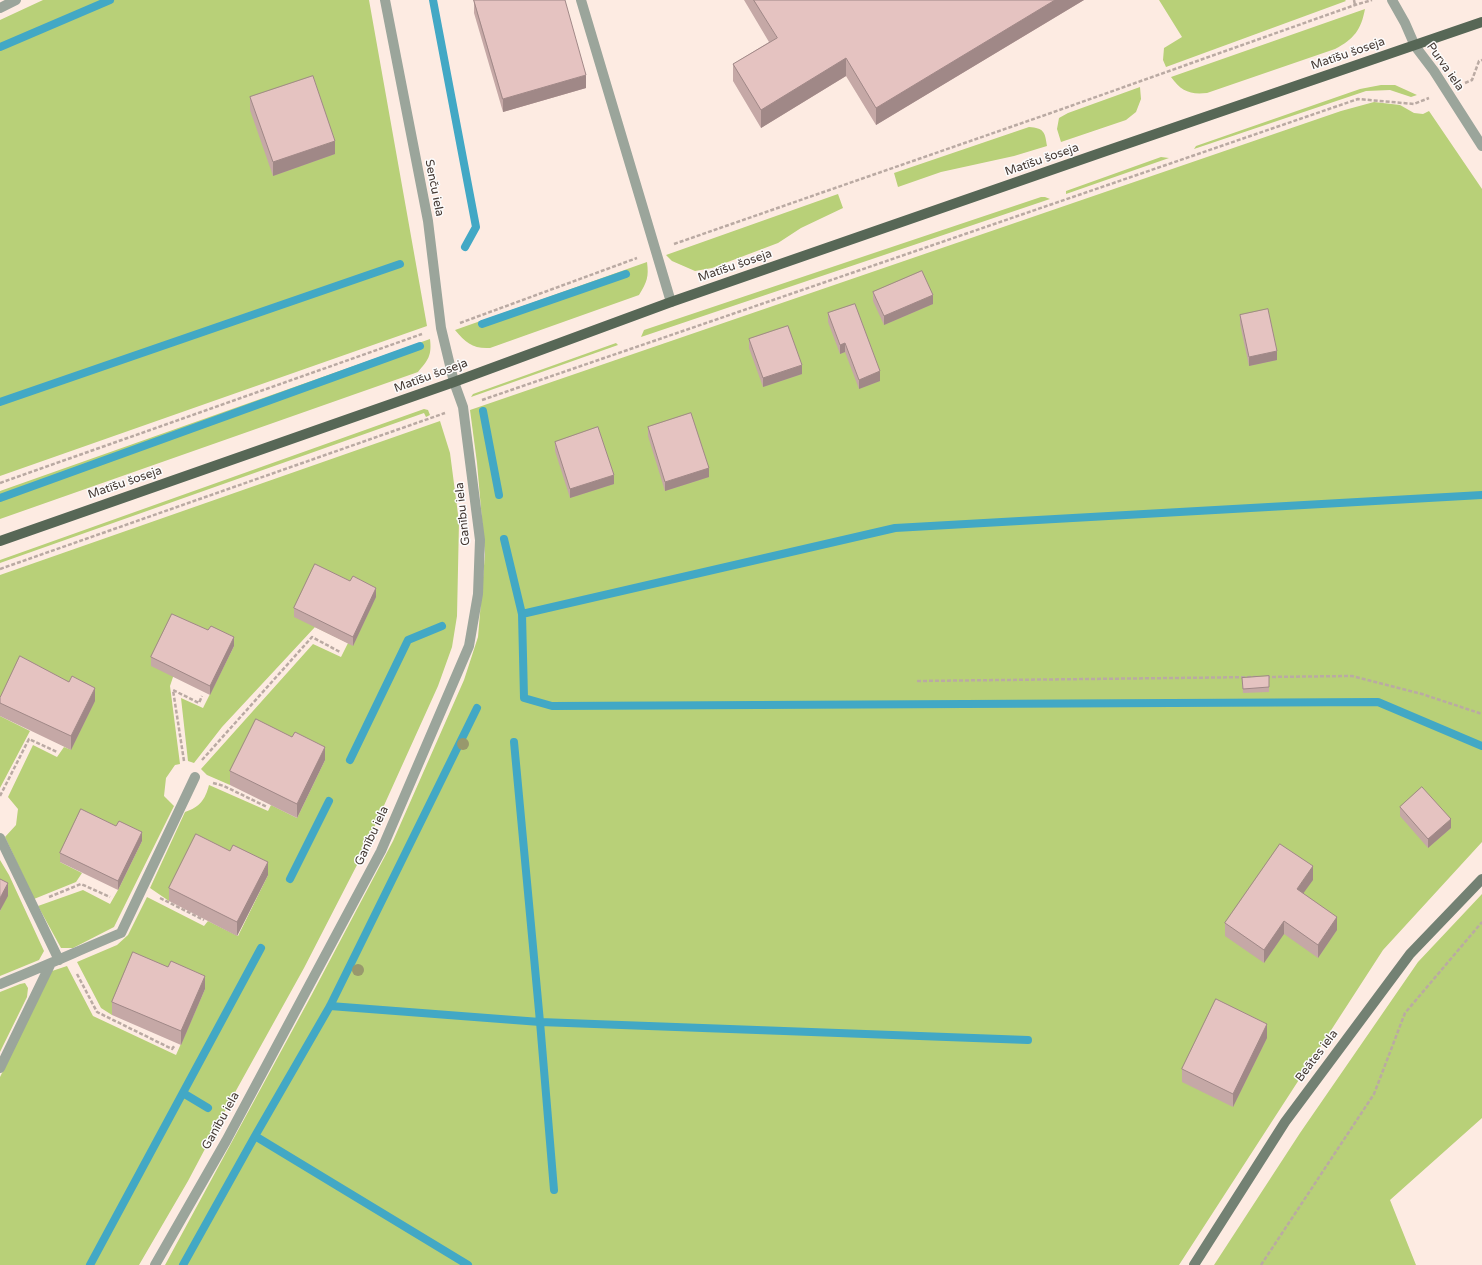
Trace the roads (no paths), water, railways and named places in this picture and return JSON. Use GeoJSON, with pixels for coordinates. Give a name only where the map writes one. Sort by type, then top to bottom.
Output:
{"type":"FeatureCollection","features":[{"type":"Feature","properties":{"kind":"main road","name":"Matīšu šoseja"},"geometry":{"type":"LineString","coordinates":[[0,541],[454,382],[671,302],[1482,22]]}},
{"type":"Feature","properties":{"kind":"street"},"geometry":{"type":"LineString","coordinates":[[0,8],[16,0]]}},
{"type":"Feature","properties":{"kind":"street","name":"Senču iela"},"geometry":{"type":"LineString","coordinates":[[385,0],[428,221],[441,328],[454,382]]}},
{"type":"Feature","properties":{"kind":"street"},"geometry":{"type":"LineString","coordinates":[[581,0],[671,302]]}},
{"type":"Feature","properties":{"kind":"street","name":"Purva iela"},"geometry":{"type":"LineString","coordinates":[[1392,0],[1405,23],[1415,46],[1434,71],[1482,146]]}},
{"type":"Feature","properties":{"kind":"street","name":"Ganību iela"},"geometry":{"type":"LineString","coordinates":[[155,1265],[226,1141],[381,851],[469,646],[478,594],[480,540],[463,407],[454,382]]}},
{"type":"Feature","properties":{"kind":"street"},"geometry":{"type":"LineString","coordinates":[[0,984],[121,933],[195,777]]}},
{"type":"Feature","properties":{"kind":"street"},"geometry":{"type":"LineString","coordinates":[[0,838],[59,960]]}},
{"type":"Feature","properties":{"kind":"street","name":"Beātes iela"},"geometry":{"type":"LineString","coordinates":[[1194,1265],[1285,1122],[1410,954],[1482,879]]}},
{"type":"Feature","properties":{"kind":"street"},"geometry":{"type":"LineString","coordinates":[[0,1068],[59,960]]}},
{"type":"Feature","properties":{"kind":"waterway"},"geometry":{"type":"LineString","coordinates":[[0,47],[110,0]]}},
{"type":"Feature","properties":{"kind":"waterway"},"geometry":{"type":"LineString","coordinates":[[433,0],[476,227],[465,247]]}},
{"type":"Feature","properties":{"kind":"waterway"},"geometry":{"type":"LineString","coordinates":[[0,402],[400,264]]}},
{"type":"Feature","properties":{"kind":"waterway"},"geometry":{"type":"LineString","coordinates":[[482,324],[626,274]]}},
{"type":"Feature","properties":{"kind":"waterway"},"geometry":{"type":"LineString","coordinates":[[0,498],[420,346]]}},
{"type":"Feature","properties":{"kind":"waterway"},"geometry":{"type":"LineString","coordinates":[[483,411],[499,495]]}},
{"type":"Feature","properties":{"kind":"waterway"},"geometry":{"type":"LineString","coordinates":[[522,614],[895,528],[1482,495]]}},
{"type":"Feature","properties":{"kind":"waterway"},"geometry":{"type":"LineString","coordinates":[[504,539],[522,614],[524,698],[552,706],[1378,702],[1482,746]]}},
{"type":"Feature","properties":{"kind":"waterway"},"geometry":{"type":"LineString","coordinates":[[350,760],[408,640],[442,626]]}},
{"type":"Feature","properties":{"kind":"waterway"},"geometry":{"type":"LineString","coordinates":[[183,1265],[330,1006],[477,708]]}},
{"type":"Feature","properties":{"kind":"waterway"},"geometry":{"type":"LineString","coordinates":[[514,742],[554,1190]]}},
{"type":"Feature","properties":{"kind":"waterway"},"geometry":{"type":"LineString","coordinates":[[290,879],[329,801]]}},
{"type":"Feature","properties":{"kind":"waterway"},"geometry":{"type":"LineString","coordinates":[[90,1265],[261,948]]}},
{"type":"Feature","properties":{"kind":"waterway"},"geometry":{"type":"LineString","coordinates":[[330,1006],[540,1022],[1028,1040]]}},
{"type":"Feature","properties":{"kind":"waterway"},"geometry":{"type":"LineString","coordinates":[[183,1093],[208,1108]]}},
{"type":"Feature","properties":{"kind":"waterway"},"geometry":{"type":"LineString","coordinates":[[255,1136],[468,1265]]}}]}
